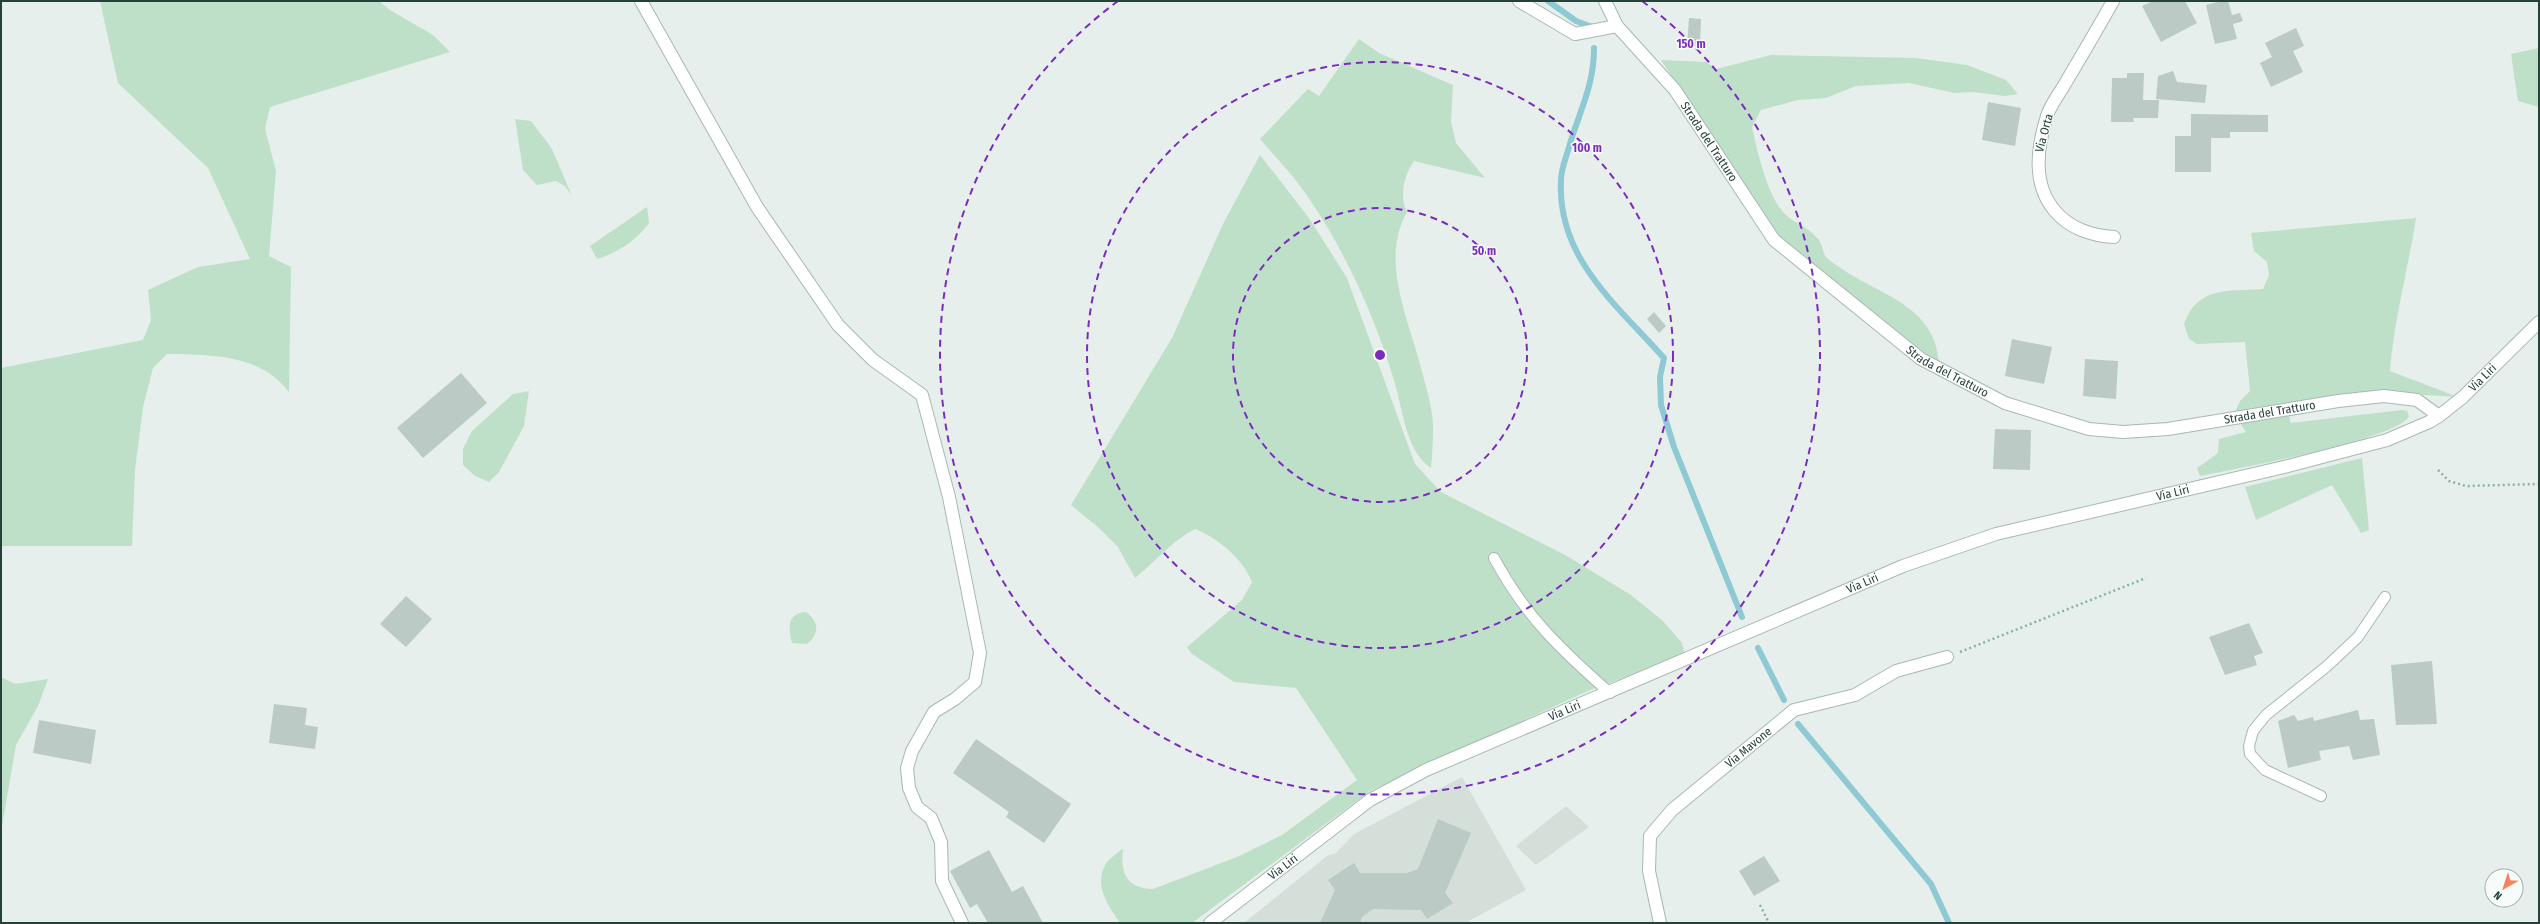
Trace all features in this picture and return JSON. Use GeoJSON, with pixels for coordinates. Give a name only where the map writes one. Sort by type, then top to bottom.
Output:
{"type":"FeatureCollection","features":[{"type":"Feature","properties":{"kind":"street"},"geometry":{"type":"LineString","coordinates":[[641,1],[757,207],[838,325],[873,360],[922,395],[949,497],[980,653],[975,682],[955,699],[934,712],[912,751],[907,768],[909,788],[917,807],[931,818],[941,842],[942,881],[962,923]]}},
{"type":"Feature","properties":{"kind":"street"},"geometry":{"type":"LineString","coordinates":[[1519,1],[1575,34],[1617,26]]}},
{"type":"Feature","properties":{"kind":"street","name":"Strada del Tratturo"},"geometry":{"type":"LineString","coordinates":[[1605,1],[1617,26],[1675,90],[1774,240],[1921,359],[2005,403],[2089,429],[2124,432],[2168,429],[2338,400],[2384,396],[2417,400],[2439,416]]}},
{"type":"Feature","properties":{"kind":"street","name":"Via Orta"},"geometry":{"type":"LineString","coordinates":[[2114,1],[2047,115],[2038,157],[2040,181],[2046,201],[2059,216],[2079,229],[2101,237],[2114,237]]}},
{"type":"Feature","properties":{"kind":"street","name":"Via Liri"},"geometry":{"type":"LineString","coordinates":[[1210,923],[1370,800],[1426,770],[1610,693],[1903,566],[1996,534],[2288,466],[2387,440],[2429,422],[2439,416],[2463,397],[2539,322]]}},
{"type":"Feature","properties":{"kind":"street","name":"Via Mavone"},"geometry":{"type":"LineString","coordinates":[[1660,923],[1649,871],[1650,836],[1672,810],[1794,710],[1854,695],[1896,671],[1947,657]]}},
{"type":"Feature","properties":{"kind":"lane"},"geometry":{"type":"LineString","coordinates":[[1494,558],[1510,586],[1552,641],[1610,693]]}},
{"type":"Feature","properties":{"kind":"lane"},"geometry":{"type":"LineString","coordinates":[[2321,796],[2265,770],[2250,754],[2249,746],[2253,731],[2266,715],[2326,667],[2358,637],[2385,597]]}},
{"type":"Feature","properties":{"kind":"path"},"geometry":{"type":"LineString","coordinates":[[2438,470],[2450,481],[2466,486],[2539,484]]}},
{"type":"Feature","properties":{"kind":"path"},"geometry":{"type":"LineString","coordinates":[[1947,657],[2146,578]]}},
{"type":"Feature","properties":{"kind":"path"},"geometry":{"type":"LineString","coordinates":[[1760,905],[1770,923]]}},
{"type":"Feature","properties":{"kind":"shaded area"},"geometry":{"type":"Polygon","coordinates":[[[1462,777],[1526,890],[1465,923],[1244,923],[1327,856],[1336,853],[1354,834],[1462,777]]]}},
{"type":"Feature","properties":{"kind":"shaded area"},"geometry":{"type":"Polygon","coordinates":[[[1566,806],[1589,827],[1536,865],[1516,846],[1566,806]]]}},
{"type":"Feature","properties":{"kind":"green space"},"geometry":{"type":"Polygon","coordinates":[[[100,1],[379,1],[390,10],[433,35],[450,52],[270,107],[265,129],[276,171],[269,256],[291,267],[289,392],[277,379],[264,370],[234,359],[218,356],[167,354],[153,368],[143,407],[135,470],[132,546],[1,546],[1,368],[143,340],[151,320],[148,290],[198,267],[250,259],[208,168],[118,83],[100,1]]]}},
{"type":"Feature","properties":{"kind":"green space"},"geometry":{"type":"Polygon","coordinates":[[[1359,39],[1379,53],[1453,85],[1451,122],[1456,143],[1485,178],[1414,161],[1405,179],[1403,199],[1407,212],[1399,231],[1396,251],[1396,271],[1405,312],[1431,409],[1433,446],[1431,468],[1416,452],[1411,442],[1396,387],[1380,338],[1349,267],[1324,221],[1305,192],[1293,176],[1260,139],[1308,89],[1319,96],[1359,39]]]}},
{"type":"Feature","properties":{"kind":"green space"},"geometry":{"type":"Polygon","coordinates":[[[2539,48],[2539,107],[2518,101],[2511,54],[2539,48]]]}},
{"type":"Feature","properties":{"kind":"green space"},"geometry":{"type":"Polygon","coordinates":[[[1771,55],[1915,58],[1967,65],[2006,80],[2018,94],[2005,96],[1973,92],[1954,93],[1909,83],[1856,86],[1826,98],[1798,100],[1761,110],[1752,127],[1767,183],[1777,204],[1783,212],[1816,237],[1830,261],[1904,305],[1917,315],[1928,328],[1935,344],[1939,363],[1889,328],[1806,264],[1776,234],[1661,60],[1706,62],[1716,69],[1771,55]]]}},
{"type":"Feature","properties":{"kind":"green space"},"geometry":{"type":"Polygon","coordinates":[[[515,119],[531,121],[552,149],[572,196],[565,186],[556,181],[537,185],[523,170],[515,119]]]}},
{"type":"Feature","properties":{"kind":"green space"},"geometry":{"type":"Polygon","coordinates":[[[1260,155],[1309,218],[1347,278],[1415,464],[1441,492],[1567,556],[1631,595],[1663,621],[1682,643],[1685,656],[1590,690],[1370,791],[1192,923],[1120,923],[1107,903],[1101,881],[1106,863],[1123,848],[1123,865],[1127,878],[1136,886],[1153,889],[1237,857],[1282,835],[1357,780],[1296,688],[1234,682],[1192,654],[1187,647],[1242,600],[1252,582],[1248,573],[1236,557],[1212,537],[1195,529],[1179,539],[1135,578],[1118,547],[1099,528],[1071,505],[1172,338],[1223,224],[1260,155]]]}},
{"type":"Feature","properties":{"kind":"green space"},"geometry":{"type":"Polygon","coordinates":[[[647,207],[649,223],[639,235],[612,253],[597,259],[590,246],[647,207]]]}},
{"type":"Feature","properties":{"kind":"green space"},"geometry":{"type":"Polygon","coordinates":[[[2416,218],[2398,313],[2390,371],[2458,397],[2409,394],[2288,411],[2291,423],[2402,410],[2407,411],[2409,416],[2399,425],[2347,444],[2200,476],[2197,468],[2218,453],[2219,439],[2246,432],[2234,414],[2240,401],[2250,391],[2245,342],[2197,344],[2189,339],[2184,324],[2190,311],[2197,302],[2206,297],[2227,291],[2263,289],[2269,275],[2267,262],[2254,251],[2251,233],[2416,218]]]}},
{"type":"Feature","properties":{"kind":"green space"},"geometry":{"type":"Polygon","coordinates":[[[529,391],[524,426],[499,472],[489,482],[475,476],[463,465],[463,449],[472,431],[513,394],[529,391]]]}},
{"type":"Feature","properties":{"kind":"green space"},"geometry":{"type":"Polygon","coordinates":[[[2362,458],[2369,530],[2361,533],[2332,485],[2256,520],[2245,487],[2362,458]]]}},
{"type":"Feature","properties":{"kind":"green space"},"geometry":{"type":"Polygon","coordinates":[[[806,612],[815,624],[816,632],[807,644],[792,643],[790,622],[795,615],[806,612]]]}},
{"type":"Feature","properties":{"kind":"green space"},"geometry":{"type":"Polygon","coordinates":[[[1,677],[15,684],[48,679],[38,706],[16,745],[1,832],[1,677]]]}},
{"type":"Feature","properties":{"kind":"building"},"geometry":{"type":"Polygon","coordinates":[[[2153,1],[2185,1],[2197,23],[2161,42],[2142,6],[2153,1]]]}},
{"type":"Feature","properties":{"kind":"building"},"geometry":{"type":"Polygon","coordinates":[[[2228,1],[2232,15],[2240,13],[2243,21],[2233,24],[2237,39],[2215,44],[2206,5],[2228,1]]]}},
{"type":"Feature","properties":{"kind":"building"},"geometry":{"type":"Polygon","coordinates":[[[1689,18],[1701,19],[1700,46],[1687,46],[1689,18]]]}},
{"type":"Feature","properties":{"kind":"building"},"geometry":{"type":"Polygon","coordinates":[[[2296,28],[2304,46],[2293,51],[2303,72],[2271,87],[2260,63],[2272,57],[2265,43],[2296,28]]]}},
{"type":"Feature","properties":{"kind":"building"},"geometry":{"type":"Polygon","coordinates":[[[2173,71],[2177,82],[2207,85],[2205,103],[2156,99],[2158,76],[2173,71]]]}},
{"type":"Feature","properties":{"kind":"building"},"geometry":{"type":"Polygon","coordinates":[[[2127,73],[2144,73],[2143,100],[2159,100],[2158,118],[2133,118],[2134,122],[2111,122],[2112,78],[2127,78],[2127,73]]]}},
{"type":"Feature","properties":{"kind":"building"},"geometry":{"type":"Polygon","coordinates":[[[1988,102],[2021,108],[2015,146],[1982,140],[1988,102]]]}},
{"type":"Feature","properties":{"kind":"building"},"geometry":{"type":"Polygon","coordinates":[[[2191,114],[2268,115],[2268,132],[2230,132],[2230,138],[2211,138],[2211,172],[2175,172],[2175,136],[2191,136],[2191,114]]]}},
{"type":"Feature","properties":{"kind":"building"},"geometry":{"type":"Polygon","coordinates":[[[1654,312],[1666,326],[1659,333],[1647,319],[1654,312]]]}},
{"type":"Feature","properties":{"kind":"building"},"geometry":{"type":"Polygon","coordinates":[[[2012,339],[2052,347],[2044,384],[2005,376],[2012,339]]]}},
{"type":"Feature","properties":{"kind":"building"},"geometry":{"type":"Polygon","coordinates":[[[2085,359],[2118,361],[2116,399],[2083,396],[2085,359]]]}},
{"type":"Feature","properties":{"kind":"building"},"geometry":{"type":"Polygon","coordinates":[[[461,373],[487,403],[423,458],[397,428],[461,373]]]}},
{"type":"Feature","properties":{"kind":"building"},"geometry":{"type":"Polygon","coordinates":[[[1995,429],[2031,430],[2030,470],[1993,469],[1995,429]]]}},
{"type":"Feature","properties":{"kind":"building"},"geometry":{"type":"Polygon","coordinates":[[[406,596],[432,619],[406,647],[380,624],[406,596]]]}},
{"type":"Feature","properties":{"kind":"building"},"geometry":{"type":"Polygon","coordinates":[[[2249,623],[2263,653],[2254,656],[2257,665],[2225,675],[2209,637],[2249,623]]]}},
{"type":"Feature","properties":{"kind":"building"},"geometry":{"type":"Polygon","coordinates":[[[2432,661],[2437,724],[2396,725],[2391,665],[2432,661]]]}},
{"type":"Feature","properties":{"kind":"building"},"geometry":{"type":"Polygon","coordinates":[[[274,704],[307,708],[305,725],[318,727],[315,749],[269,743],[274,704]]]}},
{"type":"Feature","properties":{"kind":"building"},"geometry":{"type":"Polygon","coordinates":[[[2358,710],[2360,720],[2374,719],[2380,755],[2353,760],[2349,746],[2319,751],[2321,760],[2288,768],[2278,721],[2294,715],[2298,721],[2313,717],[2314,721],[2358,710]]]}},
{"type":"Feature","properties":{"kind":"building"},"geometry":{"type":"Polygon","coordinates":[[[39,720],[96,730],[91,764],[33,753],[39,720]]]}},
{"type":"Feature","properties":{"kind":"building"},"geometry":{"type":"Polygon","coordinates":[[[976,739],[1071,804],[1044,843],[1006,817],[1009,812],[953,773],[976,739]]]}},
{"type":"Feature","properties":{"kind":"building"},"geometry":{"type":"Polygon","coordinates":[[[1438,819],[1471,833],[1445,893],[1453,903],[1427,919],[1421,910],[1373,909],[1362,917],[1360,923],[1320,923],[1335,890],[1328,880],[1354,863],[1360,873],[1407,873],[1418,869],[1438,819]]]}},
{"type":"Feature","properties":{"kind":"building"},"geometry":{"type":"Polygon","coordinates":[[[989,850],[1012,892],[1023,886],[1043,923],[988,923],[977,904],[970,908],[950,871],[989,850]]]}},
{"type":"Feature","properties":{"kind":"building"},"geometry":{"type":"Polygon","coordinates":[[[1764,856],[1780,881],[1754,896],[1739,871],[1764,856]]]}},
{"type":"Feature","properties":{"kind":"waterway"},"geometry":{"type":"LineString","coordinates":[[1548,1],[1576,21],[1592,27]]}},
{"type":"Feature","properties":{"kind":"waterway"},"geometry":{"type":"LineString","coordinates":[[1594,48],[1592,75],[1589,87],[1565,159],[1561,176],[1562,208],[1569,233],[1579,256],[1593,278],[1609,299],[1664,358],[1660,377],[1661,405],[1674,447],[1742,617]]}},
{"type":"Feature","properties":{"kind":"waterway"},"geometry":{"type":"LineString","coordinates":[[1758,648],[1784,700]]}},
{"type":"Feature","properties":{"kind":"waterway"},"geometry":{"type":"LineString","coordinates":[[1798,724],[1931,884],[1949,923]]}}]}
